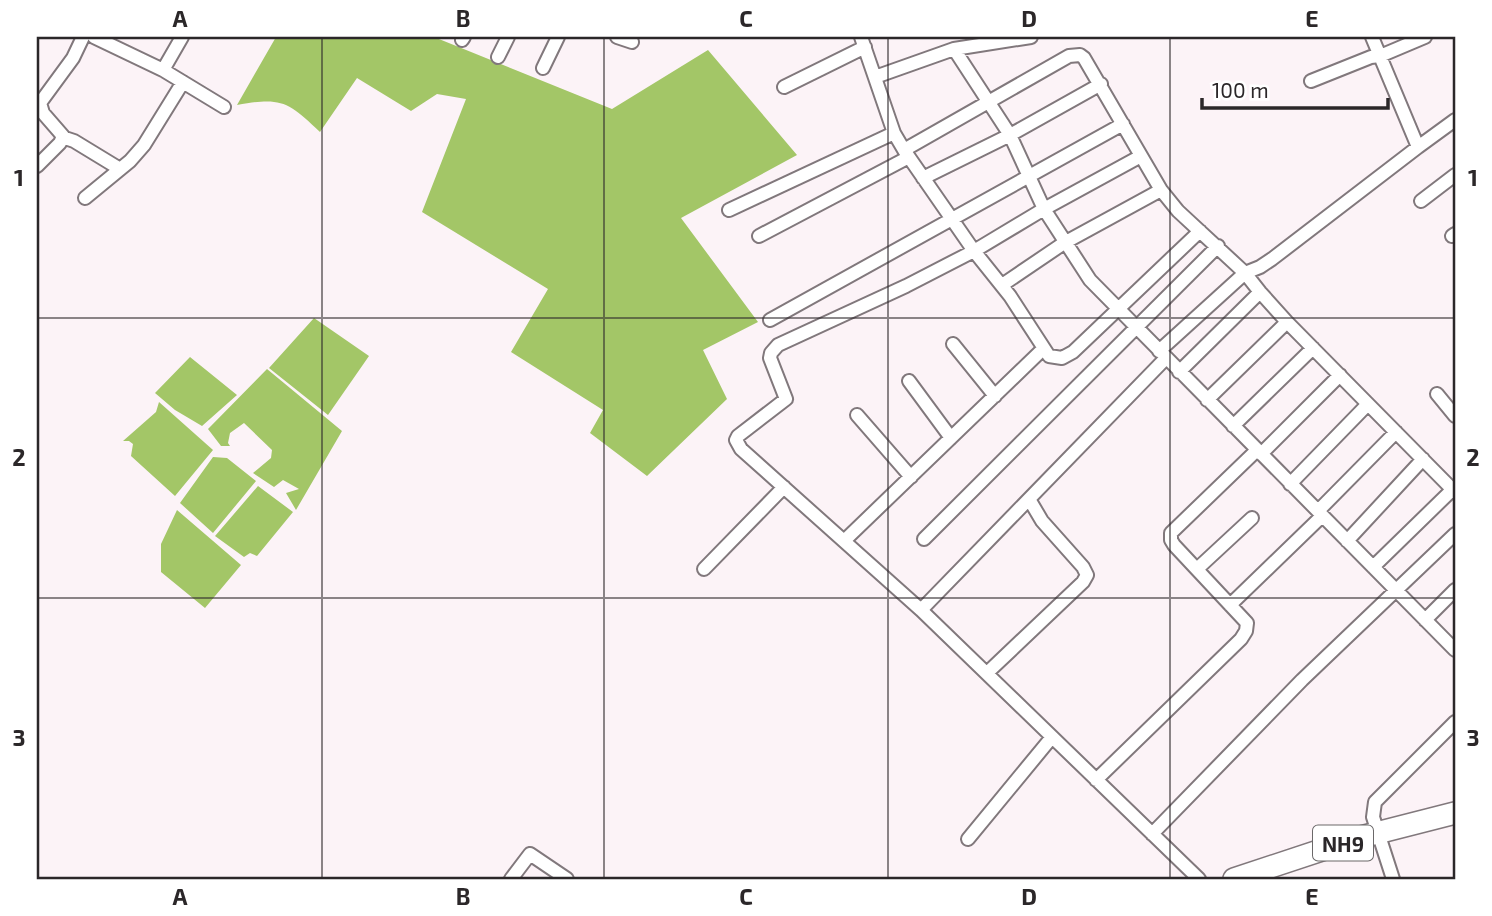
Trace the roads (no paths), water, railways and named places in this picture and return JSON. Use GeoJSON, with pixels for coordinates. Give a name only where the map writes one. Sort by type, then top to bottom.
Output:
{"type":"FeatureCollection","features":[{"type":"Feature","properties":{"kind":"highway","name":"NH9"},"geometry":{"type":"LineString","coordinates":[[1237,879],[1376,833],[1455,813]]}},
{"type":"Feature","properties":{"kind":"street"},"geometry":{"type":"LineString","coordinates":[[37,166],[60,143],[62,137],[61,132],[43,113],[40,103],[73,58],[83,37]]}},
{"type":"Feature","properties":{"kind":"street"},"geometry":{"type":"LineString","coordinates":[[94,37],[163,70],[224,107]]}},
{"type":"Feature","properties":{"kind":"street"},"geometry":{"type":"LineString","coordinates":[[163,70],[182,37]]}},
{"type":"Feature","properties":{"kind":"street"},"geometry":{"type":"LineString","coordinates":[[498,57],[508,37]]}},
{"type":"Feature","properties":{"kind":"street"},"geometry":{"type":"LineString","coordinates":[[543,68],[558,37]]}},
{"type":"Feature","properties":{"kind":"street"},"geometry":{"type":"LineString","coordinates":[[618,37],[632,42]]}},
{"type":"Feature","properties":{"kind":"street"},"geometry":{"type":"LineString","coordinates":[[875,76],[954,49],[1031,37]]}},
{"type":"Feature","properties":{"kind":"street"},"geometry":{"type":"LineString","coordinates":[[1372,37],[1418,146]]}},
{"type":"Feature","properties":{"kind":"street"},"geometry":{"type":"LineString","coordinates":[[1311,81],[1425,37]]}},
{"type":"Feature","properties":{"kind":"street"},"geometry":{"type":"LineString","coordinates":[[784,87],[863,42],[894,133],[906,154],[974,251],[1002,285],[1049,356],[1062,358],[1073,352],[1200,231]]}},
{"type":"Feature","properties":{"kind":"street"},"geometry":{"type":"LineString","coordinates":[[954,49],[1010,135],[1044,209],[1090,280],[1455,648]]}},
{"type":"Feature","properties":{"kind":"street"},"geometry":{"type":"LineString","coordinates":[[759,236],[906,154],[987,101],[1074,55],[1084,58],[1161,190],[1178,211],[1245,273],[1287,322],[1454,490],[1373,567]]}},
{"type":"Feature","properties":{"kind":"street"},"geometry":{"type":"LineString","coordinates":[[85,198],[144,145],[183,82]]}},
{"type":"Feature","properties":{"kind":"street"},"geometry":{"type":"LineString","coordinates":[[923,178],[1010,135],[1101,85]]}},
{"type":"Feature","properties":{"kind":"street"},"geometry":{"type":"LineString","coordinates":[[770,320],[1124,124]]}},
{"type":"Feature","properties":{"kind":"street"},"geometry":{"type":"LineString","coordinates":[[921,610],[1163,355],[1245,273],[1272,259],[1418,146],[1453,127]]}},
{"type":"Feature","properties":{"kind":"street"},"geometry":{"type":"LineString","coordinates":[[729,210],[894,133]]}},
{"type":"Feature","properties":{"kind":"street"},"geometry":{"type":"LineString","coordinates":[[62,137],[74,141],[120,169]]}},
{"type":"Feature","properties":{"kind":"street"},"geometry":{"type":"LineString","coordinates":[[1141,156],[974,251],[774,349],[770,358],[786,399],[736,440],[741,449],[921,610],[1199,879]]}},
{"type":"Feature","properties":{"kind":"street"},"geometry":{"type":"LineString","coordinates":[[1421,201],[1455,175]]}},
{"type":"Feature","properties":{"kind":"street"},"geometry":{"type":"LineString","coordinates":[[1002,285],[1064,243],[1161,190]]}},
{"type":"Feature","properties":{"kind":"street"},"geometry":{"type":"LineString","coordinates":[[924,539],[1218,246]]}},
{"type":"Feature","properties":{"kind":"street"},"geometry":{"type":"LineString","coordinates":[[1179,372],[1260,292]]}},
{"type":"Feature","properties":{"kind":"street"},"geometry":{"type":"LineString","coordinates":[[1207,400],[1287,322]]}},
{"type":"Feature","properties":{"kind":"street"},"geometry":{"type":"LineString","coordinates":[[953,344],[995,396]]}},
{"type":"Feature","properties":{"kind":"street"},"geometry":{"type":"LineString","coordinates":[[1233,426],[1313,348]]}},
{"type":"Feature","properties":{"kind":"street"},"geometry":{"type":"LineString","coordinates":[[845,540],[1043,349]]}},
{"type":"Feature","properties":{"kind":"street"},"geometry":{"type":"LineString","coordinates":[[1096,780],[1241,639],[1246,631],[1247,623],[1171,540],[1171,533],[1340,375]]}},
{"type":"Feature","properties":{"kind":"street"},"geometry":{"type":"LineString","coordinates":[[909,381],[951,438]]}},
{"type":"Feature","properties":{"kind":"street"},"geometry":{"type":"LineString","coordinates":[[1437,394],[1455,416]]}},
{"type":"Feature","properties":{"kind":"street"},"geometry":{"type":"LineString","coordinates":[[1290,484],[1368,404]]}},
{"type":"Feature","properties":{"kind":"street"},"geometry":{"type":"LineString","coordinates":[[857,415],[911,477]]}},
{"type":"Feature","properties":{"kind":"street"},"geometry":{"type":"LineString","coordinates":[[1230,604],[1320,514],[1396,432]]}},
{"type":"Feature","properties":{"kind":"street"},"geometry":{"type":"LineString","coordinates":[[1347,541],[1423,459]]}},
{"type":"Feature","properties":{"kind":"street"},"geometry":{"type":"LineString","coordinates":[[704,569],[784,487]]}},
{"type":"Feature","properties":{"kind":"street"},"geometry":{"type":"LineString","coordinates":[[987,673],[1083,582],[1087,575],[1042,521],[1029,499]]}},
{"type":"Feature","properties":{"kind":"street"},"geometry":{"type":"LineString","coordinates":[[1197,569],[1252,518]]}},
{"type":"Feature","properties":{"kind":"street"},"geometry":{"type":"LineString","coordinates":[[1152,834],[1302,680],[1455,534]]}},
{"type":"Feature","properties":{"kind":"street"},"geometry":{"type":"LineString","coordinates":[[1425,620],[1455,590]]}},
{"type":"Feature","properties":{"kind":"street"},"geometry":{"type":"LineString","coordinates":[[1393,879],[1376,833],[1373,817],[1375,802],[1455,722]]}},
{"type":"Feature","properties":{"kind":"street"},"geometry":{"type":"LineString","coordinates":[[968,839],[1052,737]]}},
{"type":"Feature","properties":{"kind":"street"},"geometry":{"type":"LineString","coordinates":[[511,879],[530,853],[567,879]]}}]}
